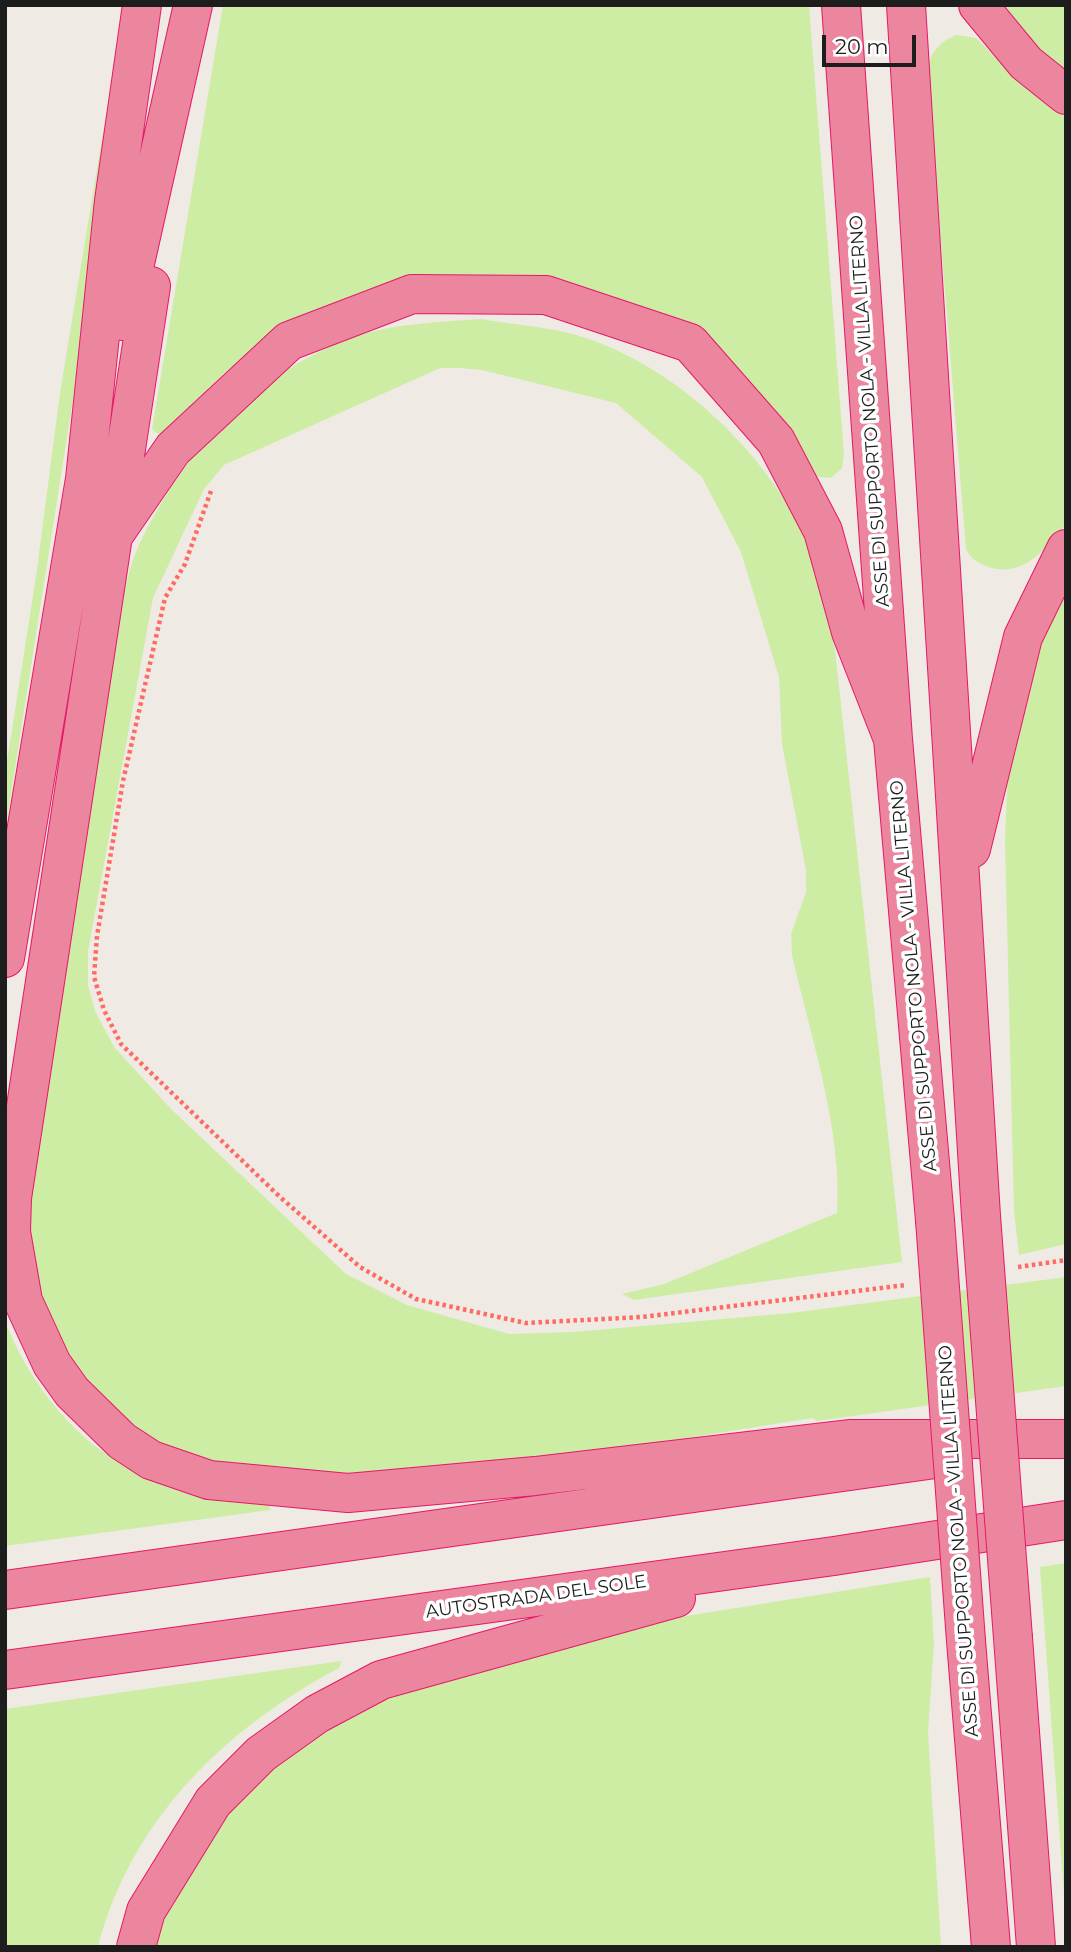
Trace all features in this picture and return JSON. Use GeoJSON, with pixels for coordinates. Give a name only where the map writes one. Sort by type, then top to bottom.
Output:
{"type":"FeatureCollection","features":[{"type":"Feature","properties":{"kind":"highway"},"geometry":{"type":"LineString","coordinates":[[5,958],[85,479],[114,201],[142,5]]}},
{"type":"Feature","properties":{"kind":"highway"},"geometry":{"type":"LineString","coordinates":[[85,479],[179,76],[193,5]]}},
{"type":"Feature","properties":{"kind":"highway","name":"ASSE DI SUPPORTO NOLA - VILLA LITERNO"},"geometry":{"type":"LineString","coordinates":[[841,5],[893,739],[935,1220],[990,1947]]}},
{"type":"Feature","properties":{"kind":"highway"},"geometry":{"type":"LineString","coordinates":[[906,5],[981,1216],[1036,1947]]}},
{"type":"Feature","properties":{"kind":"highway"},"geometry":{"type":"LineString","coordinates":[[978,5],[1026,63],[1066,95]]}},
{"type":"Feature","properties":{"kind":"highway"},"geometry":{"type":"LineString","coordinates":[[179,76],[145,330],[12,1198],[11,1232],[20,1289],[35,1333],[58,1374],[95,1418],[151,1460],[209,1479],[348,1493],[535,1476],[849,1439],[1066,1440]]}},
{"type":"Feature","properties":{"kind":"highway"},"geometry":{"type":"LineString","coordinates":[[113,536],[173,449],[289,341],[412,294],[546,295],[690,343],[776,441],[823,531],[851,632],[893,739]]}},
{"type":"Feature","properties":{"kind":"highway"},"geometry":{"type":"LineString","coordinates":[[962,889],[1023,637],[1066,549]]}},
{"type":"Feature","properties":{"kind":"highway"},"geometry":{"type":"LineString","coordinates":[[5,1590],[1066,1440]]}},
{"type":"Feature","properties":{"kind":"highway","name":"AUTOSTRADA DEL SOLE"},"geometry":{"type":"LineString","coordinates":[[5,1670],[834,1556],[1066,1520]]}},
{"type":"Feature","properties":{"kind":"highway"},"geometry":{"type":"LineString","coordinates":[[136,1947],[146,1911],[213,1802],[261,1754],[317,1714],[381,1680],[834,1556]]}},
{"type":"Feature","properties":{"kind":"path"},"geometry":{"type":"LineString","coordinates":[[211,491],[186,564],[165,598],[123,781],[99,923],[94,977],[104,1010],[121,1044],[279,1197],[360,1267],[416,1299],[526,1323],[642,1317],[908,1284]]}},
{"type":"Feature","properties":{"kind":"path"},"geometry":{"type":"LineString","coordinates":[[1013,1268],[1066,1260]]}},
{"type":"Feature","properties":{"kind":"green space"},"geometry":{"type":"Polygon","coordinates":[[[124,5],[79,361],[5,832],[5,774],[36,577],[60,393],[124,5]]]}},
{"type":"Feature","properties":{"kind":"green space"},"geometry":{"type":"Polygon","coordinates":[[[223,5],[809,5],[844,454],[842,468],[831,478],[813,476],[724,376],[494,285],[256,349],[223,374],[164,433],[158,434],[152,429],[223,5]]]}},
{"type":"Feature","properties":{"kind":"green space"},"geometry":{"type":"Polygon","coordinates":[[[995,5],[1066,5],[1066,83],[995,5]]]}},
{"type":"Feature","properties":{"kind":"green space"},"geometry":{"type":"Polygon","coordinates":[[[956,35],[976,38],[1022,83],[1066,117],[1066,524],[1050,544],[1032,560],[1011,569],[986,566],[974,559],[966,549],[927,70],[937,48],[956,35]]]}},
{"type":"Feature","properties":{"kind":"green space"},"geometry":{"type":"Polygon","coordinates":[[[481,319],[565,332],[605,345],[645,365],[683,390],[718,420],[750,454],[778,490],[801,528],[820,577],[835,650],[902,1262],[634,1300],[622,1294],[664,1284],[837,1213],[838,1182],[824,1084],[792,955],[791,934],[806,892],[806,870],[782,744],[779,677],[741,552],[702,477],[616,403],[482,370],[440,368],[224,465],[204,489],[153,598],[88,951],[88,985],[95,1011],[114,1047],[171,1109],[346,1274],[407,1305],[509,1334],[574,1332],[791,1313],[1066,1277],[1066,1386],[817,1421],[812,1418],[531,1463],[336,1477],[236,1466],[176,1453],[135,1434],[90,1394],[41,1309],[28,1214],[120,606],[139,545],[178,477],[202,446],[228,417],[289,369],[323,350],[375,331],[481,319]]]}},
{"type":"Feature","properties":{"kind":"green space"},"geometry":{"type":"Polygon","coordinates":[[[1066,583],[1066,1244],[1019,1255],[1014,1211],[1005,840],[1008,761],[1040,640],[1066,583]]]}},
{"type":"Feature","properties":{"kind":"green space"},"geometry":{"type":"Polygon","coordinates":[[[5,1321],[25,1363],[54,1405],[89,1441],[108,1455],[138,1470],[269,1502],[270,1510],[5,1546],[5,1321]]]}},
{"type":"Feature","properties":{"kind":"green space"},"geometry":{"type":"Polygon","coordinates":[[[1066,1563],[1066,1922],[1040,1567],[1066,1563]]]}},
{"type":"Feature","properties":{"kind":"green space"},"geometry":{"type":"Polygon","coordinates":[[[930,1577],[934,1645],[928,1732],[941,1947],[126,1947],[254,1743],[536,1640],[930,1577]]]}},
{"type":"Feature","properties":{"kind":"green space"},"geometry":{"type":"Polygon","coordinates":[[[341,1661],[339,1668],[258,1719],[188,1782],[159,1818],[134,1858],[113,1901],[98,1947],[5,1947],[5,1709],[341,1661]]]}}]}
